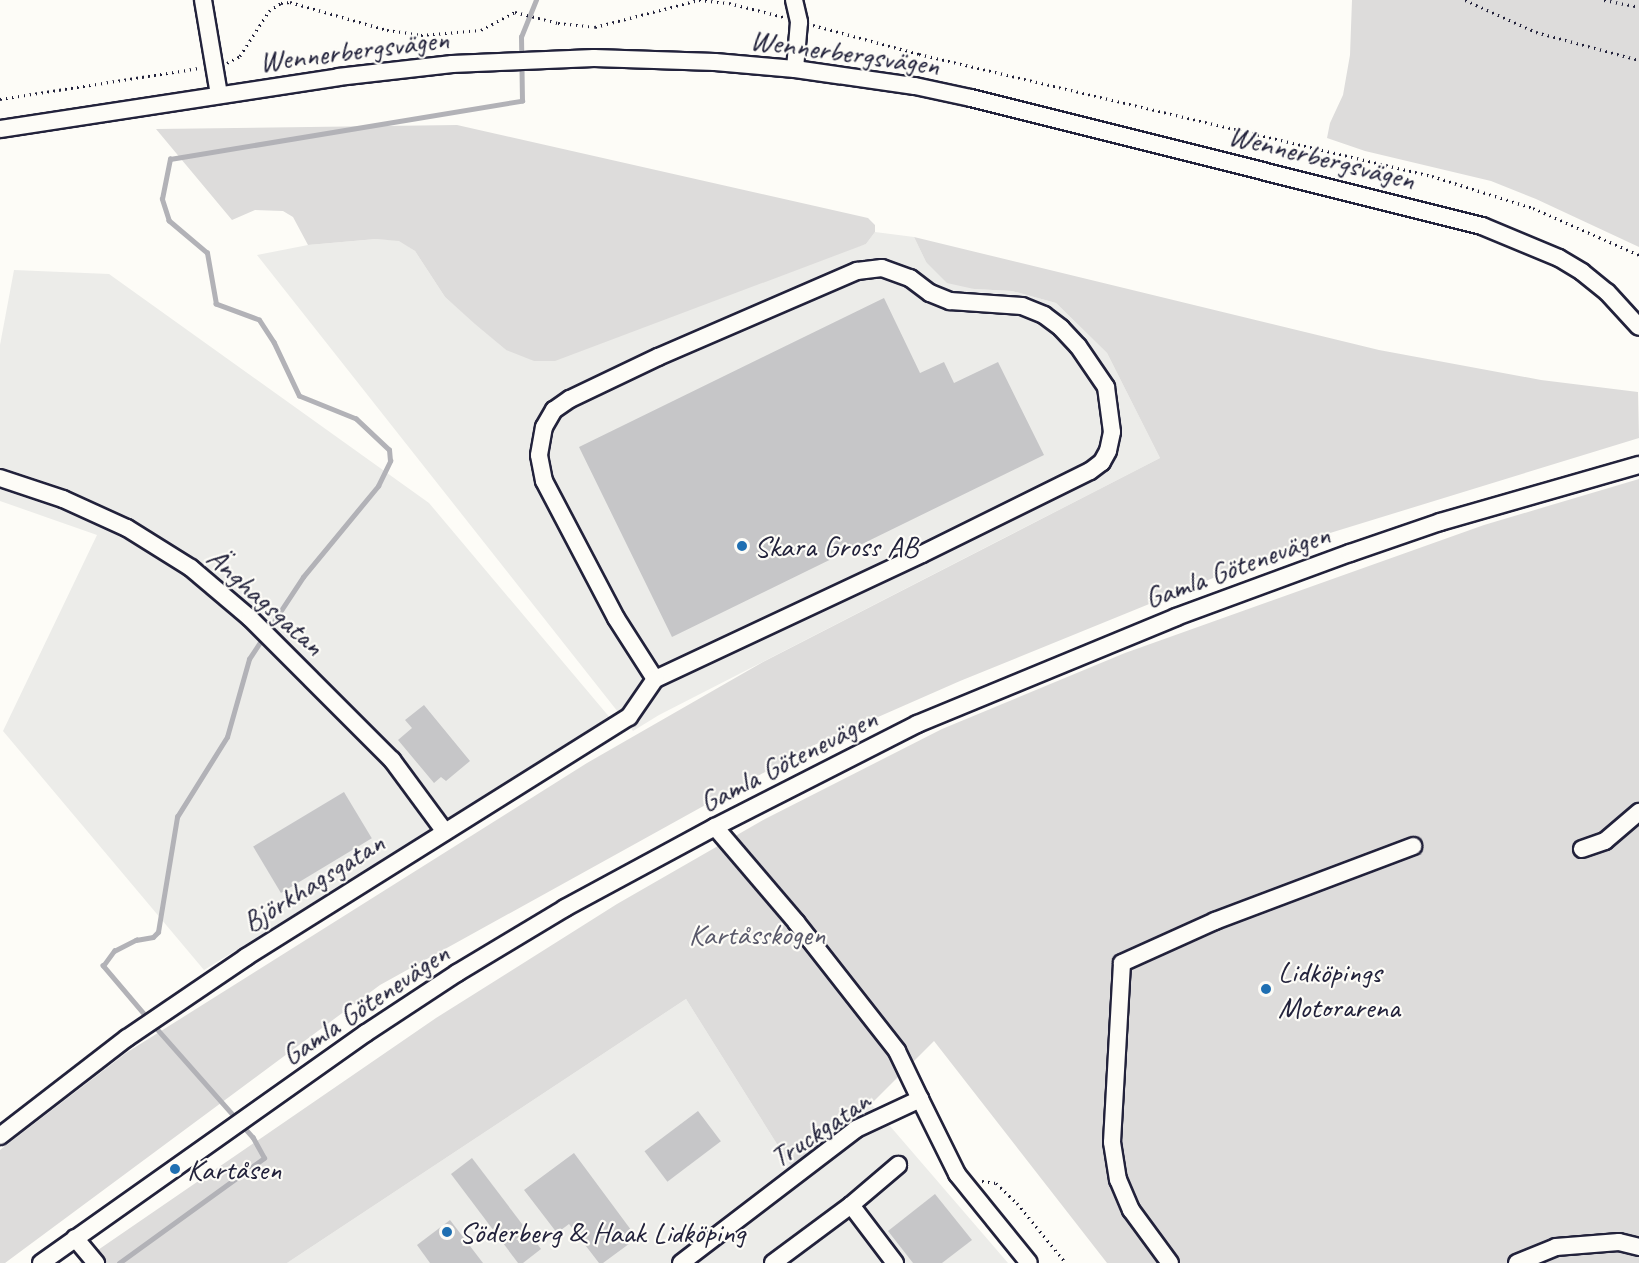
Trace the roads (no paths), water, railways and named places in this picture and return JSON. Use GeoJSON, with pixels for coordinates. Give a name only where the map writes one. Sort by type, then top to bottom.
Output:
{"type":"FeatureCollection","features":[{"type":"Feature","properties":{"kind":"street"},"geometry":{"type":"LineString","coordinates":[[203,0],[219,95]]}},
{"type":"Feature","properties":{"kind":"street"},"geometry":{"type":"LineString","coordinates":[[794,0],[799,22],[795,69]]}},
{"type":"Feature","properties":{"kind":"street","name":"Wennerbergsvägen"},"geometry":{"type":"LineString","coordinates":[[0,129],[338,76],[502,61],[660,60],[795,69],[915,86],[971,98],[1482,226],[1559,258],[1582,272],[1607,292],[1639,327]]}},
{"type":"Feature","properties":{"kind":"street"},"geometry":{"type":"LineString","coordinates":[[882,268],[910,278],[930,293],[950,301],[1012,304],[1044,315],[1078,346],[1106,387],[1112,432],[1108,451],[1102,462],[1090,471],[772,626],[655,680],[616,618],[544,480],[539,455],[544,427],[554,410],[570,399],[658,357],[856,271],[882,268]]}},
{"type":"Feature","properties":{"kind":"street","name":"Gamla Götenevägen"},"geometry":{"type":"LineString","coordinates":[[41,1263],[132,1201],[366,1033],[457,973],[565,908],[715,826],[917,724],[1176,616],[1440,522],[1639,465]]}},
{"type":"Feature","properties":{"kind":"street","name":"Änghagsgatan"},"geometry":{"type":"LineString","coordinates":[[0,478],[63,499],[127,528],[191,568],[250,618],[392,760],[445,832]]}},
{"type":"Feature","properties":{"kind":"street","name":"Björkhagsgatan"},"geometry":{"type":"LineString","coordinates":[[0,1136],[128,1038],[246,957],[629,717],[655,680]]}},
{"type":"Feature","properties":{"kind":"street"},"geometry":{"type":"LineString","coordinates":[[1582,849],[1605,841],[1639,812]]}},
{"type":"Feature","properties":{"kind":"street"},"geometry":{"type":"LineString","coordinates":[[715,826],[796,922],[897,1051],[957,1174],[1029,1263]]}},
{"type":"Feature","properties":{"kind":"street"},"geometry":{"type":"LineString","coordinates":[[1170,1263],[1131,1210],[1118,1180],[1112,1142],[1122,963],[1215,921],[1413,846]]}},
{"type":"Feature","properties":{"kind":"street","name":"Truckgatan"},"geometry":{"type":"LineString","coordinates":[[681,1263],[856,1129],[920,1099]]}},
{"type":"Feature","properties":{"kind":"street"},"geometry":{"type":"LineString","coordinates":[[773,1263],[850,1205],[898,1165]]}},
{"type":"Feature","properties":{"kind":"street"},"geometry":{"type":"LineString","coordinates":[[850,1205],[895,1263]]}},
{"type":"Feature","properties":{"kind":"street"},"geometry":{"type":"LineString","coordinates":[[75,1238],[96,1263]]}},
{"type":"Feature","properties":{"kind":"street"},"geometry":{"type":"LineString","coordinates":[[1517,1263],[1556,1247],[1619,1242],[1639,1247]]}},
{"type":"Feature","properties":{"kind":"waterway"},"geometry":{"type":"LineString","coordinates":[[148,1019],[103,966],[114,951],[136,940],[153,937],[158,932],[177,817],[227,737],[249,659],[303,577],[378,486],[390,461],[389,450],[356,419],[299,396],[274,343],[259,320],[216,304],[207,253],[169,221],[162,199],[170,159],[522,101],[521,37],[536,0]]}},
{"type":"Feature","properties":{"kind":"waterway"},"geometry":{"type":"LineString","coordinates":[[119,1263],[264,1158],[253,1138],[154,1026]]}},
{"type":"Feature","properties":{"kind":"place","name":"Skara Gross AB"},"geometry":{"type":"Point","coordinates":[742,546]}},
{"type":"Feature","properties":{"kind":"place","name":"Lidköpings Motorarena"},"geometry":{"type":"Point","coordinates":[1266,989]}},
{"type":"Feature","properties":{"kind":"place","name":"Kartåsen"},"geometry":{"type":"Point","coordinates":[175,1169]}},
{"type":"Feature","properties":{"kind":"place","name":"Söderberg & Haak Lidköping"},"geometry":{"type":"Point","coordinates":[447,1232]}},
{"type":"Feature","properties":{"kind":"park label","name":"Kartåsskogen"},"geometry":{"type":"Point","coordinates":[757,934]}}]}
